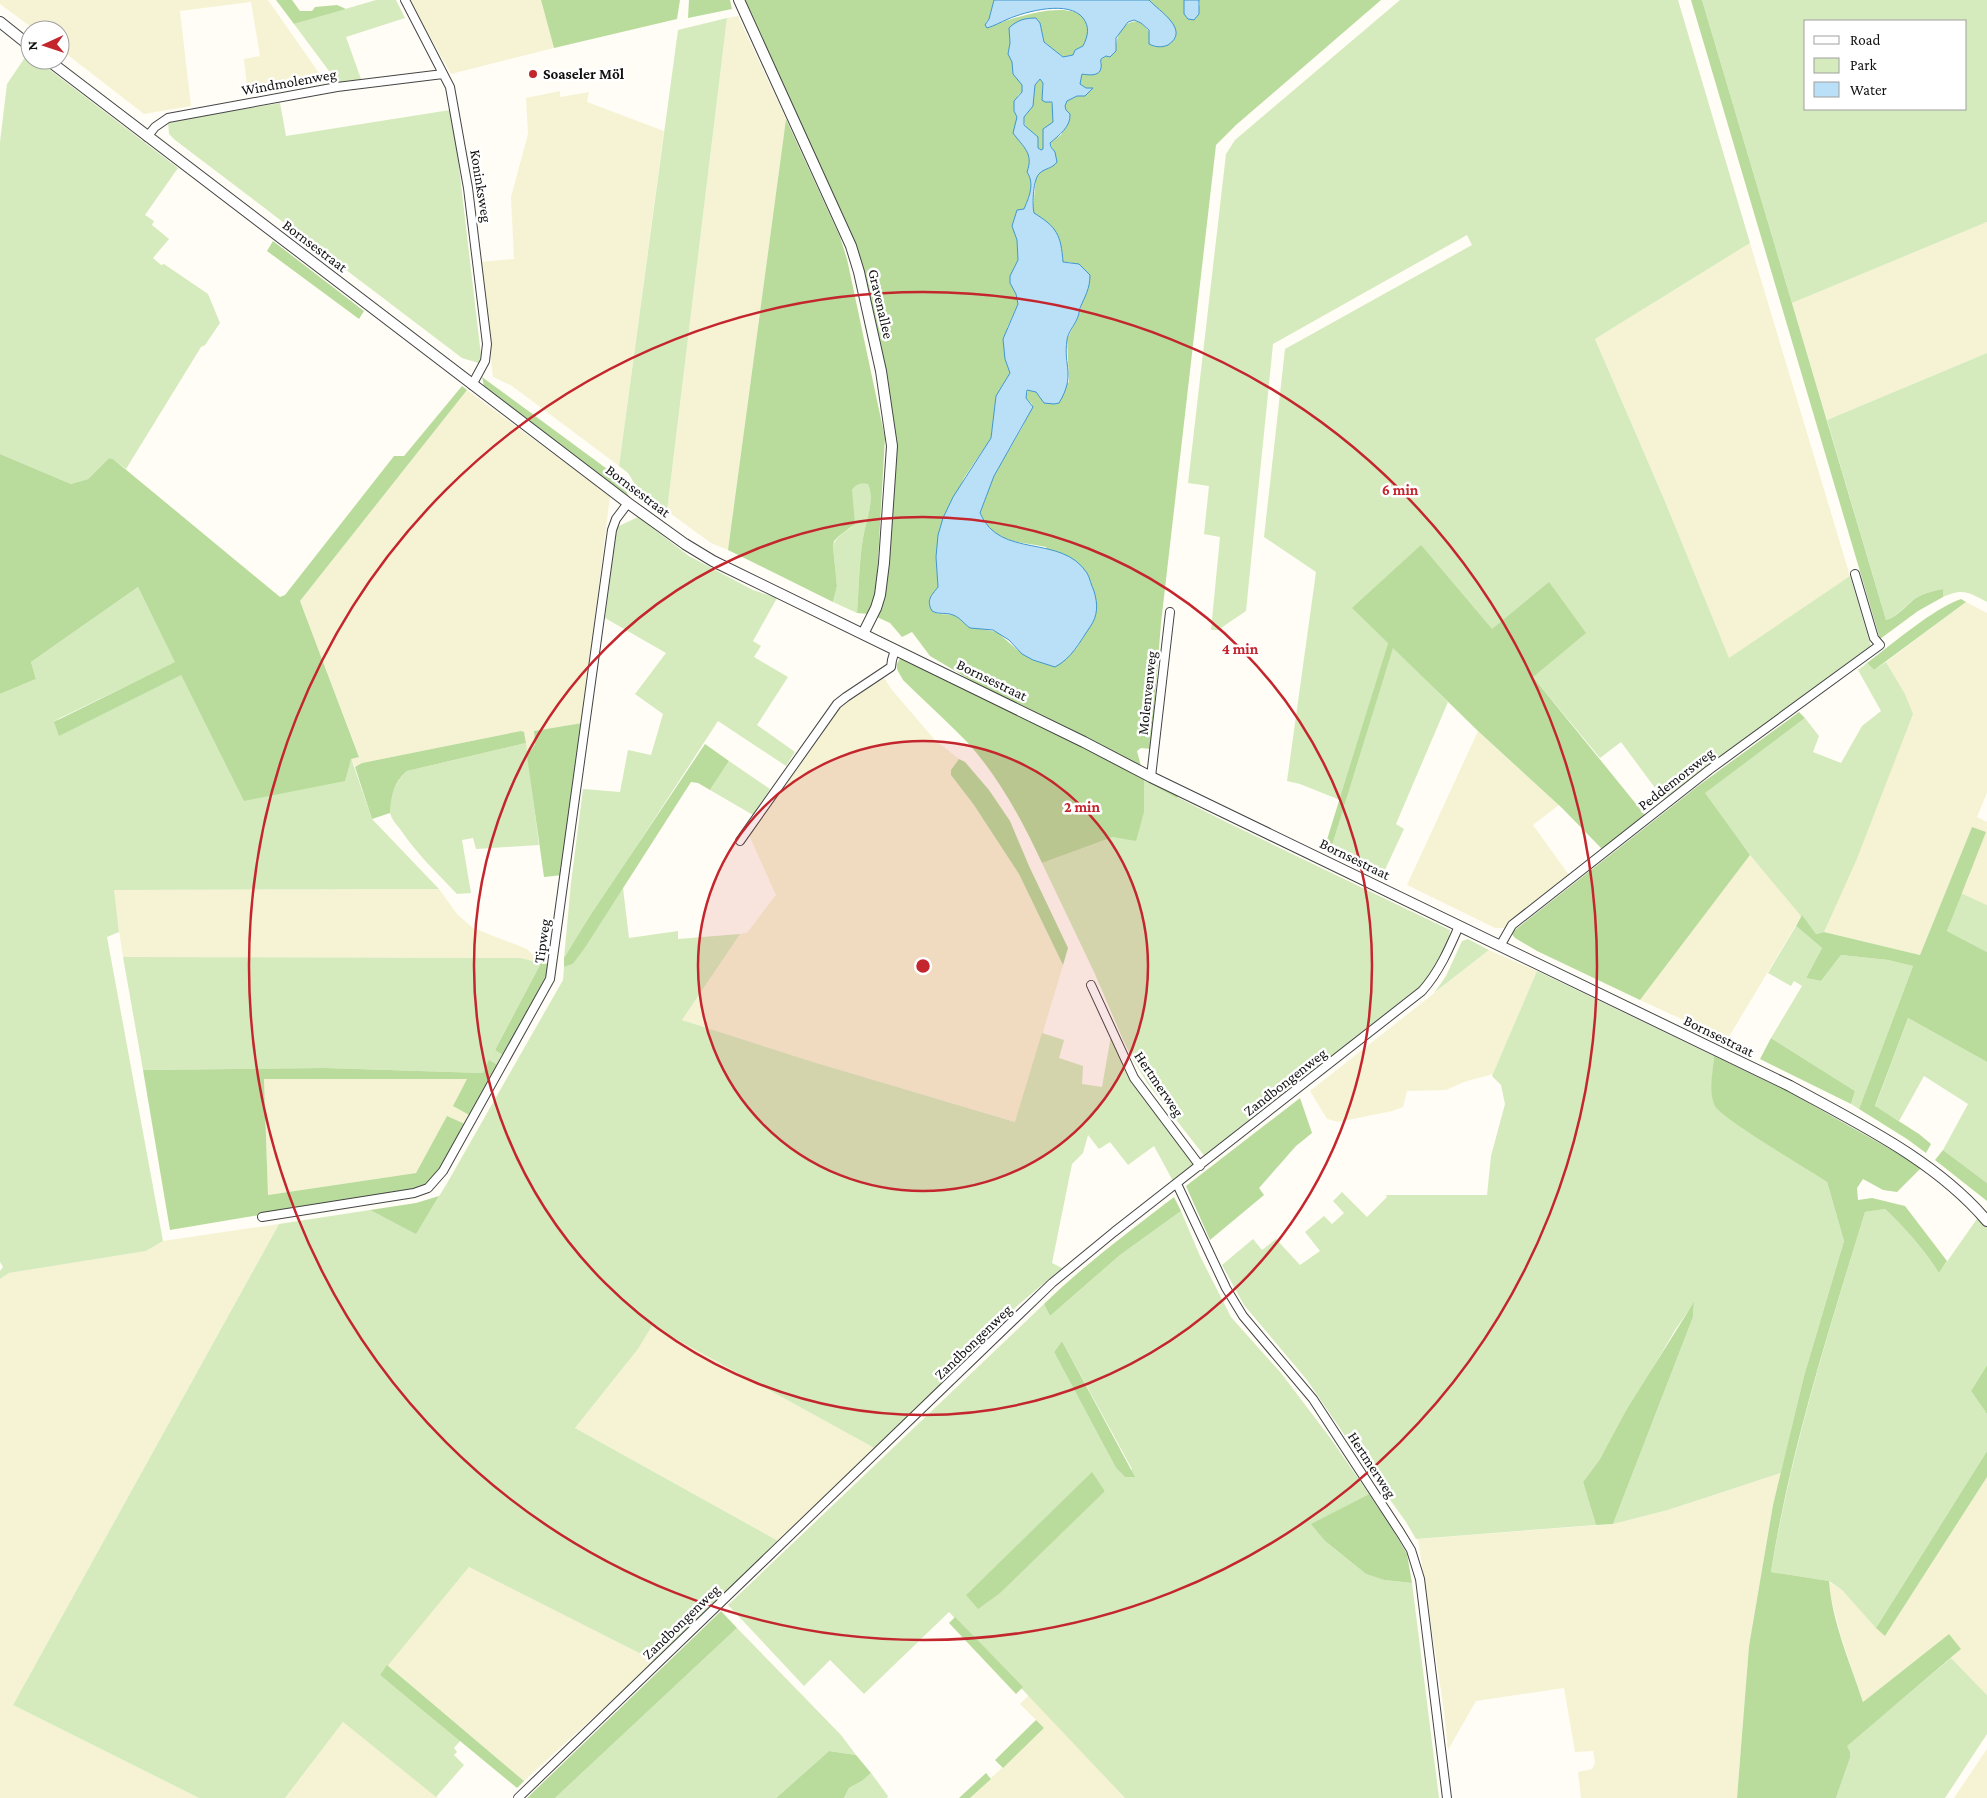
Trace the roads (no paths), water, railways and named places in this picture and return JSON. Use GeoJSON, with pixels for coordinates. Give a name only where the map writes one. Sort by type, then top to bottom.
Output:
{"type":"FeatureCollection","features":[{"type":"Feature","properties":{"kind":"street","name":"Koninksweg"},"geometry":{"type":"LineString","coordinates":[[405,0],[450,87],[468,188],[487,344],[485,361],[472,384]]}},
{"type":"Feature","properties":{"kind":"street","name":"Gravenallee"},"geometry":{"type":"LineString","coordinates":[[739,0],[851,246],[859,272],[881,371],[892,446],[891,465],[880,595],[876,608],[863,634]]}},
{"type":"Feature","properties":{"kind":"street"},"geometry":{"type":"LineString","coordinates":[[0,22],[20,38]]}},
{"type":"Feature","properties":{"kind":"street","name":"Bornsestraat"},"geometry":{"type":"LineString","coordinates":[[61,70],[628,503],[685,544],[713,561],[1084,742],[1151,777],[1790,1086],[1858,1123],[1922,1163],[1953,1186],[1987,1221]]}},
{"type":"Feature","properties":{"kind":"street","name":"Windmolenweg"},"geometry":{"type":"LineString","coordinates":[[147,137],[155,127],[168,118],[337,87],[444,74]]}},
{"type":"Feature","properties":{"kind":"street","name":"Tipweg"},"geometry":{"type":"LineString","coordinates":[[262,1217],[414,1193],[428,1188],[443,1171],[550,979],[612,530],[616,519],[628,503]]}},
{"type":"Feature","properties":{"kind":"street","name":"Peddemorsweg"},"geometry":{"type":"LineString","coordinates":[[1500,946],[1512,925],[1710,770],[1880,645],[1874,638],[1855,574]]}},
{"type":"Feature","properties":{"kind":"street","name":"Molenvenweg"},"geometry":{"type":"LineString","coordinates":[[1151,777],[1170,612]]}},
{"type":"Feature","properties":{"kind":"street"},"geometry":{"type":"LineString","coordinates":[[740,841],[837,704],[892,667],[895,650]]}},
{"type":"Feature","properties":{"kind":"street","name":"Zandbongenweg"},"geometry":{"type":"LineString","coordinates":[[518,1798],[1052,1284],[1114,1232],[1422,991],[1433,979],[1441,965],[1459,926]]}},
{"type":"Feature","properties":{"kind":"street","name":"Hertmerweg"},"geometry":{"type":"LineString","coordinates":[[1091,985],[1134,1078],[1200,1166]]}},
{"type":"Feature","properties":{"kind":"street","name":"Hertmerweg"},"geometry":{"type":"LineString","coordinates":[[1177,1184],[1234,1302],[1243,1316],[1313,1399],[1411,1550],[1420,1579],[1447,1798]]}},
{"type":"Feature","properties":{"kind":"water"},"geometry":{"type":"Polygon","coordinates":[[[994,0],[1149,0],[1171,21],[1176,33],[1174,39],[1168,45],[1163,47],[1156,46],[1149,44],[1149,30],[1141,23],[1134,20],[1128,22],[1116,38],[1116,51],[1110,57],[1106,56],[1101,59],[1100,71],[1093,75],[1082,74],[1080,84],[1086,88],[1093,88],[1085,96],[1077,96],[1067,101],[1065,106],[1070,114],[1069,123],[1050,143],[1055,152],[1057,162],[1040,173],[1034,185],[1034,213],[1053,228],[1059,238],[1063,262],[1079,264],[1090,275],[1089,284],[1078,318],[1068,337],[1066,349],[1068,378],[1064,393],[1059,403],[1054,404],[1044,403],[1036,392],[1027,390],[1026,398],[1033,407],[994,476],[980,513],[989,527],[1001,537],[1062,553],[1076,561],[1088,575],[1096,601],[1095,619],[1075,650],[1055,667],[1033,660],[1022,654],[1009,640],[993,630],[970,628],[953,615],[932,611],[929,604],[931,596],[938,587],[936,557],[938,535],[943,518],[953,497],[991,438],[996,396],[1010,373],[1005,359],[1003,339],[1018,304],[1016,294],[1010,283],[1010,276],[1018,260],[1017,240],[1012,226],[1017,210],[1024,209],[1031,181],[1027,172],[1029,165],[1028,155],[1024,146],[1013,133],[1017,117],[1014,111],[1014,101],[1022,92],[1022,85],[1013,74],[1012,62],[1008,54],[1010,43],[1009,28],[1021,20],[1036,18],[1040,23],[1044,42],[1063,57],[1073,55],[1075,50],[1083,46],[1088,32],[1083,18],[1068,9],[1036,10],[987,28],[985,25],[989,19],[994,0]],[[1040,79],[1035,85],[1033,106],[1024,117],[1024,125],[1038,137],[1038,148],[1041,150],[1043,149],[1043,129],[1053,122],[1052,102],[1042,100],[1043,83],[1040,79]]]}},
{"type":"Feature","properties":{"kind":"water"},"geometry":{"type":"Polygon","coordinates":[[[1184,0],[1199,0],[1199,14],[1194,20],[1188,19],[1184,14],[1184,0]]]}},
{"type":"Feature","properties":{"kind":"place","name":"Soaseler Möl"},"geometry":{"type":"Point","coordinates":[533,74]}}]}
